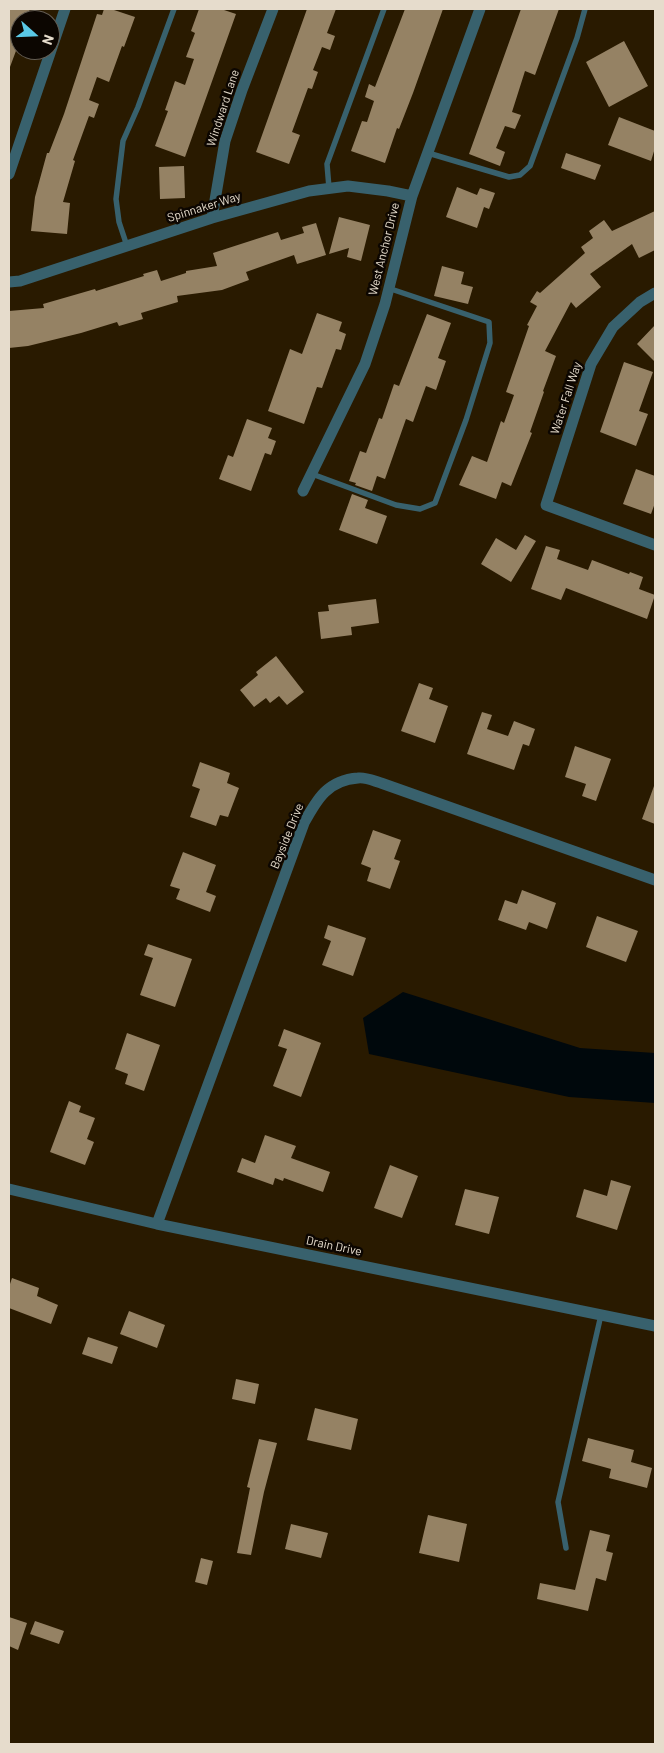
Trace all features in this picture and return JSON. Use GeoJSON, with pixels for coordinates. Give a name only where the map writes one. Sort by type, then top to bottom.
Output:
{"type":"FeatureCollection","features":[{"type":"Feature","properties":{"kind":"street"},"geometry":{"type":"LineString","coordinates":[[9,174],[65,9]]}},
{"type":"Feature","properties":{"kind":"street","name":"Windward Lane"},"geometry":{"type":"LineString","coordinates":[[212,218],[224,141],[273,9]]}},
{"type":"Feature","properties":{"kind":"street","name":"West Anchor Drive"},"geometry":{"type":"LineString","coordinates":[[303,491],[365,364],[388,288],[412,196],[480,9]]}},
{"type":"Feature","properties":{"kind":"street","name":"Spinnaker Way"},"geometry":{"type":"LineString","coordinates":[[9,282],[20,281],[212,218],[309,190],[348,186],[412,196]]}},
{"type":"Feature","properties":{"kind":"street","name":"Water Fall Way"},"geometry":{"type":"LineString","coordinates":[[655,293],[640,302],[613,327],[591,364],[546,505],[655,545]]}},
{"type":"Feature","properties":{"kind":"street","name":"Bayside Drive"},"geometry":{"type":"LineString","coordinates":[[157,1224],[304,823],[318,798],[337,783],[359,778],[382,783],[655,880]]}},
{"type":"Feature","properties":{"kind":"street","name":"Drain Drive"},"geometry":{"type":"LineString","coordinates":[[9,1189],[157,1224],[655,1326]]}},
{"type":"Feature","properties":{"kind":"lane"},"geometry":{"type":"LineString","coordinates":[[127,246],[119,222],[116,199],[123,141],[174,9]]}},
{"type":"Feature","properties":{"kind":"lane"},"geometry":{"type":"LineString","coordinates":[[329,188],[327,164],[384,9]]}},
{"type":"Feature","properties":{"kind":"lane"},"geometry":{"type":"LineString","coordinates":[[428,153],[509,177],[520,175],[530,166],[577,38],[585,9]]}},
{"type":"Feature","properties":{"kind":"lane"},"geometry":{"type":"LineString","coordinates":[[312,474],[396,505],[420,509],[435,502],[466,420],[490,343],[488,322],[388,288]]}},
{"type":"Feature","properties":{"kind":"lane"},"geometry":{"type":"LineString","coordinates":[[566,1548],[558,1502],[600,1315]]}},
{"type":"Feature","properties":{"kind":"shaded area"},"geometry":{"type":"Polygon","coordinates":[[[403,992],[580,1048],[655,1053],[655,1103],[569,1097],[369,1054],[363,1018],[403,992]]]}},
{"type":"Feature","properties":{"kind":"building"},"geometry":{"type":"Polygon","coordinates":[[[9,9],[30,9],[10,10],[10,60],[13,60],[9,67],[9,9]]]}},
{"type":"Feature","properties":{"kind":"building"},"geometry":{"type":"Polygon","coordinates":[[[104,9],[111,9],[135,17],[109,82],[97,77],[89,100],[99,104],[94,118],[89,116],[73,160],[75,161],[63,202],[70,203],[67,234],[31,231],[35,197],[47,153],[49,153],[64,114],[97,14],[102,15],[104,9]]]}},
{"type":"Feature","properties":{"kind":"building"},"geometry":{"type":"Polygon","coordinates":[[[199,9],[221,9],[236,14],[185,157],[155,146],[168,111],[165,110],[175,81],[185,85],[194,59],[186,57],[195,33],[191,31],[199,9]]]}},
{"type":"Feature","properties":{"kind":"building"},"geometry":{"type":"Polygon","coordinates":[[[307,9],[336,9],[327,33],[335,36],[330,50],[322,47],[313,70],[318,72],[312,89],[308,88],[292,132],[300,135],[289,164],[256,152],[307,9]]]}},
{"type":"Feature","properties":{"kind":"building"},"geometry":{"type":"Polygon","coordinates":[[[405,9],[443,9],[413,93],[399,129],[397,128],[385,163],[351,151],[362,121],[367,122],[374,101],[365,97],[369,84],[375,87],[405,9]]]}},
{"type":"Feature","properties":{"kind":"building"},"geometry":{"type":"Polygon","coordinates":[[[521,9],[559,9],[535,75],[525,71],[512,112],[521,115],[515,129],[505,126],[496,148],[505,152],[500,166],[469,154],[521,9]]]}},
{"type":"Feature","properties":{"kind":"building"},"geometry":{"type":"Polygon","coordinates":[[[624,41],[648,86],[609,107],[586,62],[624,41]]]}},
{"type":"Feature","properties":{"kind":"building"},"geometry":{"type":"Polygon","coordinates":[[[619,117],[655,131],[655,148],[651,161],[608,145],[619,117]]]}},
{"type":"Feature","properties":{"kind":"building"},"geometry":{"type":"Polygon","coordinates":[[[566,153],[601,165],[595,180],[561,168],[566,153]]]}},
{"type":"Feature","properties":{"kind":"building"},"geometry":{"type":"Polygon","coordinates":[[[184,166],[185,198],[160,199],[159,167],[184,166]]]}},
{"type":"Feature","properties":{"kind":"building"},"geometry":{"type":"Polygon","coordinates":[[[457,187],[477,195],[480,188],[495,193],[489,209],[484,207],[477,228],[446,217],[457,187]]]}},
{"type":"Feature","properties":{"kind":"building"},"geometry":{"type":"Polygon","coordinates":[[[655,211],[655,250],[639,258],[632,244],[590,274],[601,287],[576,308],[571,302],[545,351],[556,356],[530,432],[532,433],[511,486],[502,482],[496,499],[459,485],[472,456],[487,462],[501,421],[504,423],[514,395],[506,392],[529,326],[527,325],[537,306],[530,302],[537,291],[540,293],[585,253],[581,247],[593,238],[589,231],[604,220],[612,231],[655,211]]]}},
{"type":"Feature","properties":{"kind":"building"},"geometry":{"type":"Polygon","coordinates":[[[339,217],[370,225],[361,261],[347,257],[349,248],[329,254],[339,217]]]}},
{"type":"Feature","properties":{"kind":"building"},"geometry":{"type":"Polygon","coordinates":[[[316,223],[326,255],[297,264],[294,255],[246,272],[249,280],[222,290],[177,296],[178,302],[141,313],[143,319],[119,326],[117,322],[28,346],[9,348],[9,311],[44,308],[43,304],[95,289],[96,291],[157,270],[161,281],[186,273],[186,271],[217,266],[213,253],[278,232],[281,240],[304,233],[302,227],[316,223]]]}},
{"type":"Feature","properties":{"kind":"building"},"geometry":{"type":"Polygon","coordinates":[[[442,266],[464,272],[461,284],[473,287],[468,304],[434,296],[442,266]]]}},
{"type":"Feature","properties":{"kind":"building"},"geometry":{"type":"Polygon","coordinates":[[[317,313],[342,322],[339,331],[346,334],[341,350],[336,349],[322,388],[317,387],[304,424],[268,411],[290,349],[302,354],[317,313]]]}},
{"type":"Feature","properties":{"kind":"building"},"geometry":{"type":"Polygon","coordinates":[[[427,314],[451,323],[438,358],[446,361],[436,390],[426,386],[413,422],[406,419],[385,479],[377,476],[372,491],[355,485],[356,483],[349,481],[360,451],[366,453],[379,418],[382,419],[394,384],[399,386],[427,314]]]}},
{"type":"Feature","properties":{"kind":"building"},"geometry":{"type":"Polygon","coordinates":[[[655,325],[655,362],[637,344],[655,325]]]}},
{"type":"Feature","properties":{"kind":"building"},"geometry":{"type":"Polygon","coordinates":[[[624,362],[653,372],[639,411],[648,414],[636,446],[600,432],[624,362]]]}},
{"type":"Feature","properties":{"kind":"building"},"geometry":{"type":"Polygon","coordinates":[[[247,419],[272,428],[268,438],[276,441],[271,455],[265,453],[251,491],[219,479],[228,455],[233,457],[247,419]]]}},
{"type":"Feature","properties":{"kind":"building"},"geometry":{"type":"Polygon","coordinates":[[[636,469],[655,476],[655,503],[651,514],[623,504],[636,469]]]}},
{"type":"Feature","properties":{"kind":"building"},"geometry":{"type":"Polygon","coordinates":[[[352,494],[368,500],[365,508],[387,516],[377,544],[339,530],[352,494]]]}},
{"type":"Feature","properties":{"kind":"building"},"geometry":{"type":"Polygon","coordinates":[[[525,535],[536,541],[511,582],[481,564],[496,538],[516,550],[525,535]]]}},
{"type":"Feature","properties":{"kind":"building"},"geometry":{"type":"Polygon","coordinates":[[[546,546],[560,550],[557,559],[588,570],[592,560],[629,574],[630,572],[643,577],[639,589],[655,595],[647,619],[566,588],[561,600],[531,589],[546,546]]]}},
{"type":"Feature","properties":{"kind":"building"},"geometry":{"type":"Polygon","coordinates":[[[376,599],[379,623],[351,627],[352,635],[321,639],[318,612],[329,611],[328,605],[376,599]]]}},
{"type":"Feature","properties":{"kind":"building"},"geometry":{"type":"Polygon","coordinates":[[[276,656],[304,692],[287,705],[279,696],[270,703],[266,698],[254,707],[240,690],[258,675],[256,672],[276,656]]]}},
{"type":"Feature","properties":{"kind":"building"},"geometry":{"type":"Polygon","coordinates":[[[419,683],[433,688],[429,699],[448,706],[435,743],[401,731],[419,683]]]}},
{"type":"Feature","properties":{"kind":"building"},"geometry":{"type":"Polygon","coordinates":[[[482,712],[492,715],[487,729],[508,736],[514,721],[535,729],[529,746],[523,744],[514,770],[467,754],[482,712]]]}},
{"type":"Feature","properties":{"kind":"building"},"geometry":{"type":"Polygon","coordinates":[[[575,746],[611,759],[596,801],[582,796],[586,784],[565,777],[575,746]]]}},
{"type":"Feature","properties":{"kind":"building"},"geometry":{"type":"Polygon","coordinates":[[[200,762],[230,773],[227,783],[239,788],[228,817],[220,815],[216,826],[190,817],[200,789],[192,786],[200,762]]]}},
{"type":"Feature","properties":{"kind":"building"},"geometry":{"type":"Polygon","coordinates":[[[655,787],[655,824],[642,819],[655,787]]]}},
{"type":"Feature","properties":{"kind":"building"},"geometry":{"type":"Polygon","coordinates":[[[373,830],[401,840],[394,859],[400,861],[390,889],[367,881],[371,868],[361,864],[373,830]]]}},
{"type":"Feature","properties":{"kind":"building"},"geometry":{"type":"Polygon","coordinates":[[[183,852],[216,865],[206,892],[216,896],[210,912],[176,899],[180,889],[170,886],[183,852]]]}},
{"type":"Feature","properties":{"kind":"building"},"geometry":{"type":"Polygon","coordinates":[[[522,890],[556,903],[547,929],[529,922],[526,930],[498,920],[505,900],[517,904],[522,890]]]}},
{"type":"Feature","properties":{"kind":"building"},"geometry":{"type":"Polygon","coordinates":[[[597,916],[638,931],[626,962],[586,947],[597,916]]]}},
{"type":"Feature","properties":{"kind":"building"},"geometry":{"type":"Polygon","coordinates":[[[328,925],[366,938],[353,976],[322,965],[331,941],[324,938],[328,925]]]}},
{"type":"Feature","properties":{"kind":"building"},"geometry":{"type":"Polygon","coordinates":[[[148,944],[192,959],[175,1007],[140,995],[153,958],[144,955],[148,944]]]}},
{"type":"Feature","properties":{"kind":"building"},"geometry":{"type":"Polygon","coordinates":[[[284,1029],[321,1043],[301,1097],[273,1086],[287,1049],[278,1046],[284,1029]]]}},
{"type":"Feature","properties":{"kind":"building"},"geometry":{"type":"Polygon","coordinates":[[[127,1033],[160,1045],[144,1091],[125,1084],[128,1074],[115,1069],[127,1033]]]}},
{"type":"Feature","properties":{"kind":"building"},"geometry":{"type":"Polygon","coordinates":[[[69,1101],[81,1106],[79,1112],[95,1118],[87,1139],[94,1142],[85,1165],[50,1152],[69,1101]]]}},
{"type":"Feature","properties":{"kind":"building"},"geometry":{"type":"Polygon","coordinates":[[[265,1135],[296,1146],[291,1158],[330,1172],[323,1192],[284,1178],[283,1181],[275,1178],[273,1185],[237,1172],[242,1158],[255,1163],[265,1135]]]}},
{"type":"Feature","properties":{"kind":"building"},"geometry":{"type":"Polygon","coordinates":[[[390,1165],[418,1176],[402,1218],[374,1208],[390,1165]]]}},
{"type":"Feature","properties":{"kind":"building"},"geometry":{"type":"Polygon","coordinates":[[[611,1180],[631,1186],[617,1230],[576,1217],[584,1189],[607,1196],[611,1180]]]}},
{"type":"Feature","properties":{"kind":"building"},"geometry":{"type":"Polygon","coordinates":[[[465,1189],[499,1197],[489,1234],[455,1225],[465,1189]]]}},
{"type":"Feature","properties":{"kind":"building"},"geometry":{"type":"Polygon","coordinates":[[[12,1278],[39,1288],[37,1296],[58,1305],[51,1324],[9,1308],[9,1287],[12,1278]]]}},
{"type":"Feature","properties":{"kind":"building"},"geometry":{"type":"Polygon","coordinates":[[[129,1311],[165,1325],[157,1348],[120,1334],[129,1311]]]}},
{"type":"Feature","properties":{"kind":"building"},"geometry":{"type":"Polygon","coordinates":[[[88,1337],[118,1347],[112,1364],[82,1354],[88,1337]]]}},
{"type":"Feature","properties":{"kind":"building"},"geometry":{"type":"Polygon","coordinates":[[[236,1379],[259,1384],[255,1404],[232,1399],[236,1379]]]}},
{"type":"Feature","properties":{"kind":"building"},"geometry":{"type":"Polygon","coordinates":[[[315,1408],[358,1419],[351,1450],[307,1440],[315,1408]]]}},
{"type":"Feature","properties":{"kind":"building"},"geometry":{"type":"Polygon","coordinates":[[[588,1438],[634,1450],[631,1462],[652,1468],[647,1488],[609,1478],[611,1469],[582,1461],[588,1438]]]}},
{"type":"Feature","properties":{"kind":"building"},"geometry":{"type":"Polygon","coordinates":[[[259,1439],[277,1443],[264,1492],[251,1555],[237,1553],[250,1488],[247,1487],[259,1439]]]}},
{"type":"Feature","properties":{"kind":"building"},"geometry":{"type":"Polygon","coordinates":[[[428,1515],[467,1524],[459,1562],[419,1553],[428,1515]]]}},
{"type":"Feature","properties":{"kind":"building"},"geometry":{"type":"Polygon","coordinates":[[[291,1524],[328,1533],[321,1558],[285,1549],[291,1524]]]}},
{"type":"Feature","properties":{"kind":"building"},"geometry":{"type":"Polygon","coordinates":[[[590,1530],[610,1535],[606,1551],[613,1553],[606,1581],[596,1578],[588,1611],[537,1599],[540,1583],[575,1590],[590,1530]]]}},
{"type":"Feature","properties":{"kind":"building"},"geometry":{"type":"Polygon","coordinates":[[[201,1558],[213,1561],[207,1585],[195,1582],[201,1558]]]}},
{"type":"Feature","properties":{"kind":"building"},"geometry":{"type":"Polygon","coordinates":[[[9,1617],[27,1623],[18,1650],[9,1646],[9,1617]]]}},
{"type":"Feature","properties":{"kind":"building"},"geometry":{"type":"Polygon","coordinates":[[[35,1621],[64,1631],[59,1644],[30,1634],[35,1621]]]}}]}
